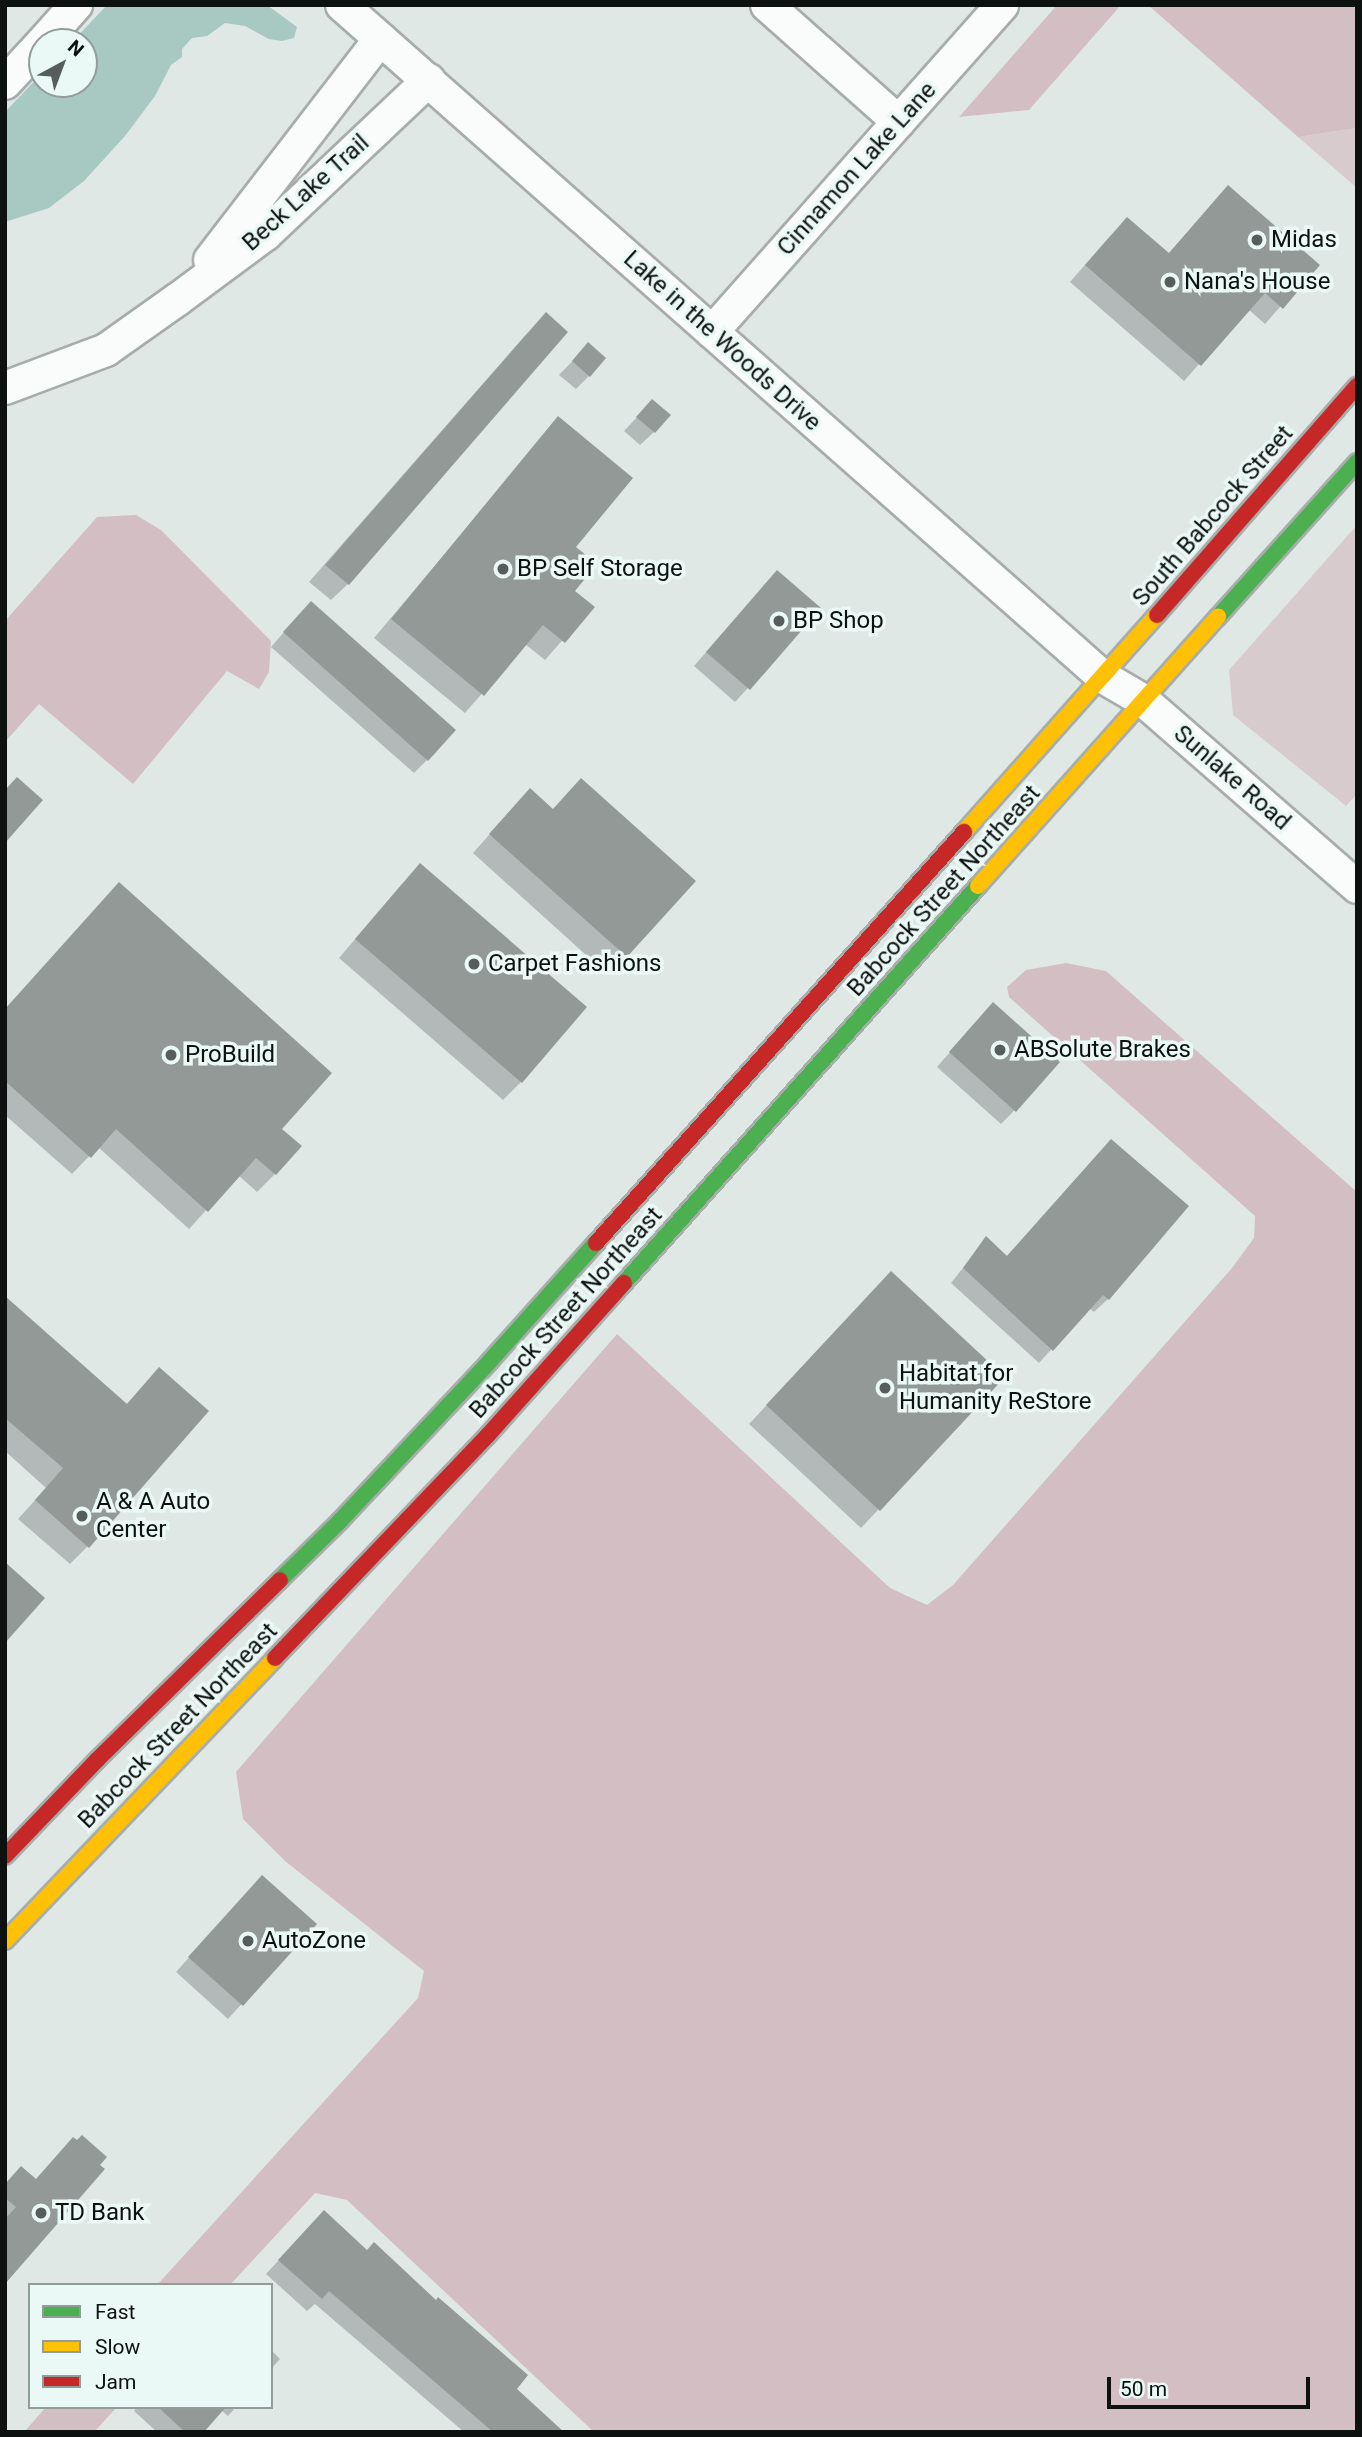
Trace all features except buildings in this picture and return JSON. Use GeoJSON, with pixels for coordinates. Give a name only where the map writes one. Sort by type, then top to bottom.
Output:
{"type":"FeatureCollection","features":[{"type":"Feature","properties":{"kind":"main road","name":"South Babcock Street"},"geometry":{"type":"LineString","coordinates":[[1103,677],[1357,386]]}},
{"type":"Feature","properties":{"kind":"main road"},"geometry":{"type":"LineString","coordinates":[[1144,701],[1357,462]]}},
{"type":"Feature","properties":{"kind":"main road","name":"Babcock Street Northeast"},"geometry":{"type":"LineString","coordinates":[[5,1856],[340,1521],[481,1371],[1103,677]]}},
{"type":"Feature","properties":{"kind":"main road","name":"Babcock Street Northeast"},"geometry":{"type":"LineString","coordinates":[[9,1937],[488,1435],[1144,701]]}},
{"type":"Feature","properties":{"kind":"main road"},"geometry":{"type":"LineString","coordinates":[[30,1858],[40,1820]]}},
{"type":"Feature","properties":{"kind":"main road"},"geometry":{"type":"LineString","coordinates":[[9,1937],[22,1895]]}},
{"type":"Feature","properties":{"kind":"street"},"geometry":{"type":"LineString","coordinates":[[55,28],[76,5]]}},
{"type":"Feature","properties":{"kind":"street","name":"Lake in the Woods Drive"},"geometry":{"type":"LineString","coordinates":[[342,5],[1103,677]]}},
{"type":"Feature","properties":{"kind":"street"},"geometry":{"type":"LineString","coordinates":[[767,5],[899,122]]}},
{"type":"Feature","properties":{"kind":"street","name":"Cinnamon Lake Lane"},"geometry":{"type":"LineString","coordinates":[[712,332],[1002,5]]}},
{"type":"Feature","properties":{"kind":"street","name":"Beck Lake Trail"},"geometry":{"type":"LineString","coordinates":[[178,299],[251,211],[380,39]]}},
{"type":"Feature","properties":{"kind":"street"},"geometry":{"type":"LineString","coordinates":[[5,83],[28,58]]}},
{"type":"Feature","properties":{"kind":"street","name":"Beck Lake Trail"},"geometry":{"type":"LineString","coordinates":[[5,388],[106,350],[178,299],[266,234],[429,80]]}},
{"type":"Feature","properties":{"kind":"street","name":"Sunlake Road"},"geometry":{"type":"LineString","coordinates":[[1103,677],[1144,701],[1357,887]]}},
{"type":"Feature","properties":{"kind":"shaded area"},"geometry":{"type":"Polygon","coordinates":[[[107,5],[267,5],[297,27],[294,38],[282,41],[269,39],[245,26],[225,23],[207,36],[192,38],[182,49],[182,57],[171,65],[155,96],[125,136],[84,181],[49,208],[5,222],[5,112],[28,88],[28,98],[98,98],[98,28],[85,28],[107,5]]]}},
{"type":"Feature","properties":{"kind":"shaded area"},"geometry":{"type":"Polygon","coordinates":[[[1057,5],[1121,5],[1029,110],[959,117],[1057,5]]]}},
{"type":"Feature","properties":{"kind":"shaded area"},"geometry":{"type":"Polygon","coordinates":[[[1148,5],[1357,5],[1357,128],[1298,137],[1148,5]]]}},
{"type":"Feature","properties":{"kind":"shaded area"},"geometry":{"type":"Polygon","coordinates":[[[1357,128],[1357,188],[1298,137],[1357,128]]]}},
{"type":"Feature","properties":{"kind":"shaded area"},"geometry":{"type":"Polygon","coordinates":[[[136,515],[161,530],[271,641],[269,672],[259,689],[227,671],[133,784],[39,704],[5,742],[5,621],[97,517],[136,515]]]}},
{"type":"Feature","properties":{"kind":"shaded area"},"geometry":{"type":"Polygon","coordinates":[[[1357,525],[1357,794],[1346,806],[1233,715],[1229,670],[1357,525]]]}},
{"type":"Feature","properties":{"kind":"shaded area"},"geometry":{"type":"Polygon","coordinates":[[[1066,963],[1106,971],[1357,1192],[1357,2432],[594,2432],[347,2200],[315,2193],[232,2283],[159,2283],[418,1998],[424,1971],[285,1861],[243,1819],[236,1772],[617,1334],[890,1588],[927,1605],[953,1585],[1232,1268],[1254,1238],[1255,1216],[1009,997],[1007,987],[1026,970],[1066,963]]]}},
{"type":"Feature","properties":{"kind":"shaded area"},"geometry":{"type":"Polygon","coordinates":[[[44,2409],[115,2409],[94,2432],[24,2432],[44,2409]]]}},
{"type":"Feature","properties":{"kind":"traffic: fast"},"geometry":{"type":"LineString","coordinates":[[1218,617],[1357,462]]}},
{"type":"Feature","properties":{"kind":"traffic: fast"},"geometry":{"type":"LineString","coordinates":[[624,1283],[978,886]]}},
{"type":"Feature","properties":{"kind":"traffic: fast"},"geometry":{"type":"LineString","coordinates":[[280,1580],[340,1521],[596,1243]]}},
{"type":"Feature","properties":{"kind":"traffic: slow"},"geometry":{"type":"LineString","coordinates":[[964,832],[1157,615]]}},
{"type":"Feature","properties":{"kind":"traffic: slow"},"geometry":{"type":"LineString","coordinates":[[978,886],[1218,617]]}},
{"type":"Feature","properties":{"kind":"traffic: slow"},"geometry":{"type":"LineString","coordinates":[[5,1941],[275,1658]]}},
{"type":"Feature","properties":{"kind":"traffic: jam"},"geometry":{"type":"LineString","coordinates":[[1157,615],[1357,386]]}},
{"type":"Feature","properties":{"kind":"traffic: jam"},"geometry":{"type":"LineString","coordinates":[[596,1243],[964,832]]}},
{"type":"Feature","properties":{"kind":"traffic: jam"},"geometry":{"type":"LineString","coordinates":[[275,1658],[488,1435],[624,1283]]}},
{"type":"Feature","properties":{"kind":"traffic: jam"},"geometry":{"type":"LineString","coordinates":[[5,1856],[98,1759],[280,1580]]}},
{"type":"Feature","properties":{"kind":"place","name":"Midas"},"geometry":{"type":"Point","coordinates":[1257,240]}},
{"type":"Feature","properties":{"kind":"place","name":"Nana's House"},"geometry":{"type":"Point","coordinates":[1170,282]}},
{"type":"Feature","properties":{"kind":"place","name":"BP Self Storage"},"geometry":{"type":"Point","coordinates":[503,569]}},
{"type":"Feature","properties":{"kind":"place","name":"BP Shop"},"geometry":{"type":"Point","coordinates":[779,621]}},
{"type":"Feature","properties":{"kind":"place","name":"Carpet Fashions"},"geometry":{"type":"Point","coordinates":[474,964]}},
{"type":"Feature","properties":{"kind":"place","name":"ABSolute Brakes"},"geometry":{"type":"Point","coordinates":[1000,1050]}},
{"type":"Feature","properties":{"kind":"place","name":"ProBuild"},"geometry":{"type":"Point","coordinates":[171,1055]}},
{"type":"Feature","properties":{"kind":"place","name":"Habitat for Humanity ReStore"},"geometry":{"type":"Point","coordinates":[885,1388]}},
{"type":"Feature","properties":{"kind":"place","name":"A & A Auto Center"},"geometry":{"type":"Point","coordinates":[82,1516]}},
{"type":"Feature","properties":{"kind":"place","name":"AutoZone"},"geometry":{"type":"Point","coordinates":[248,1941]}},
{"type":"Feature","properties":{"kind":"place","name":"TD Bank"},"geometry":{"type":"Point","coordinates":[41,2213]}}]}
